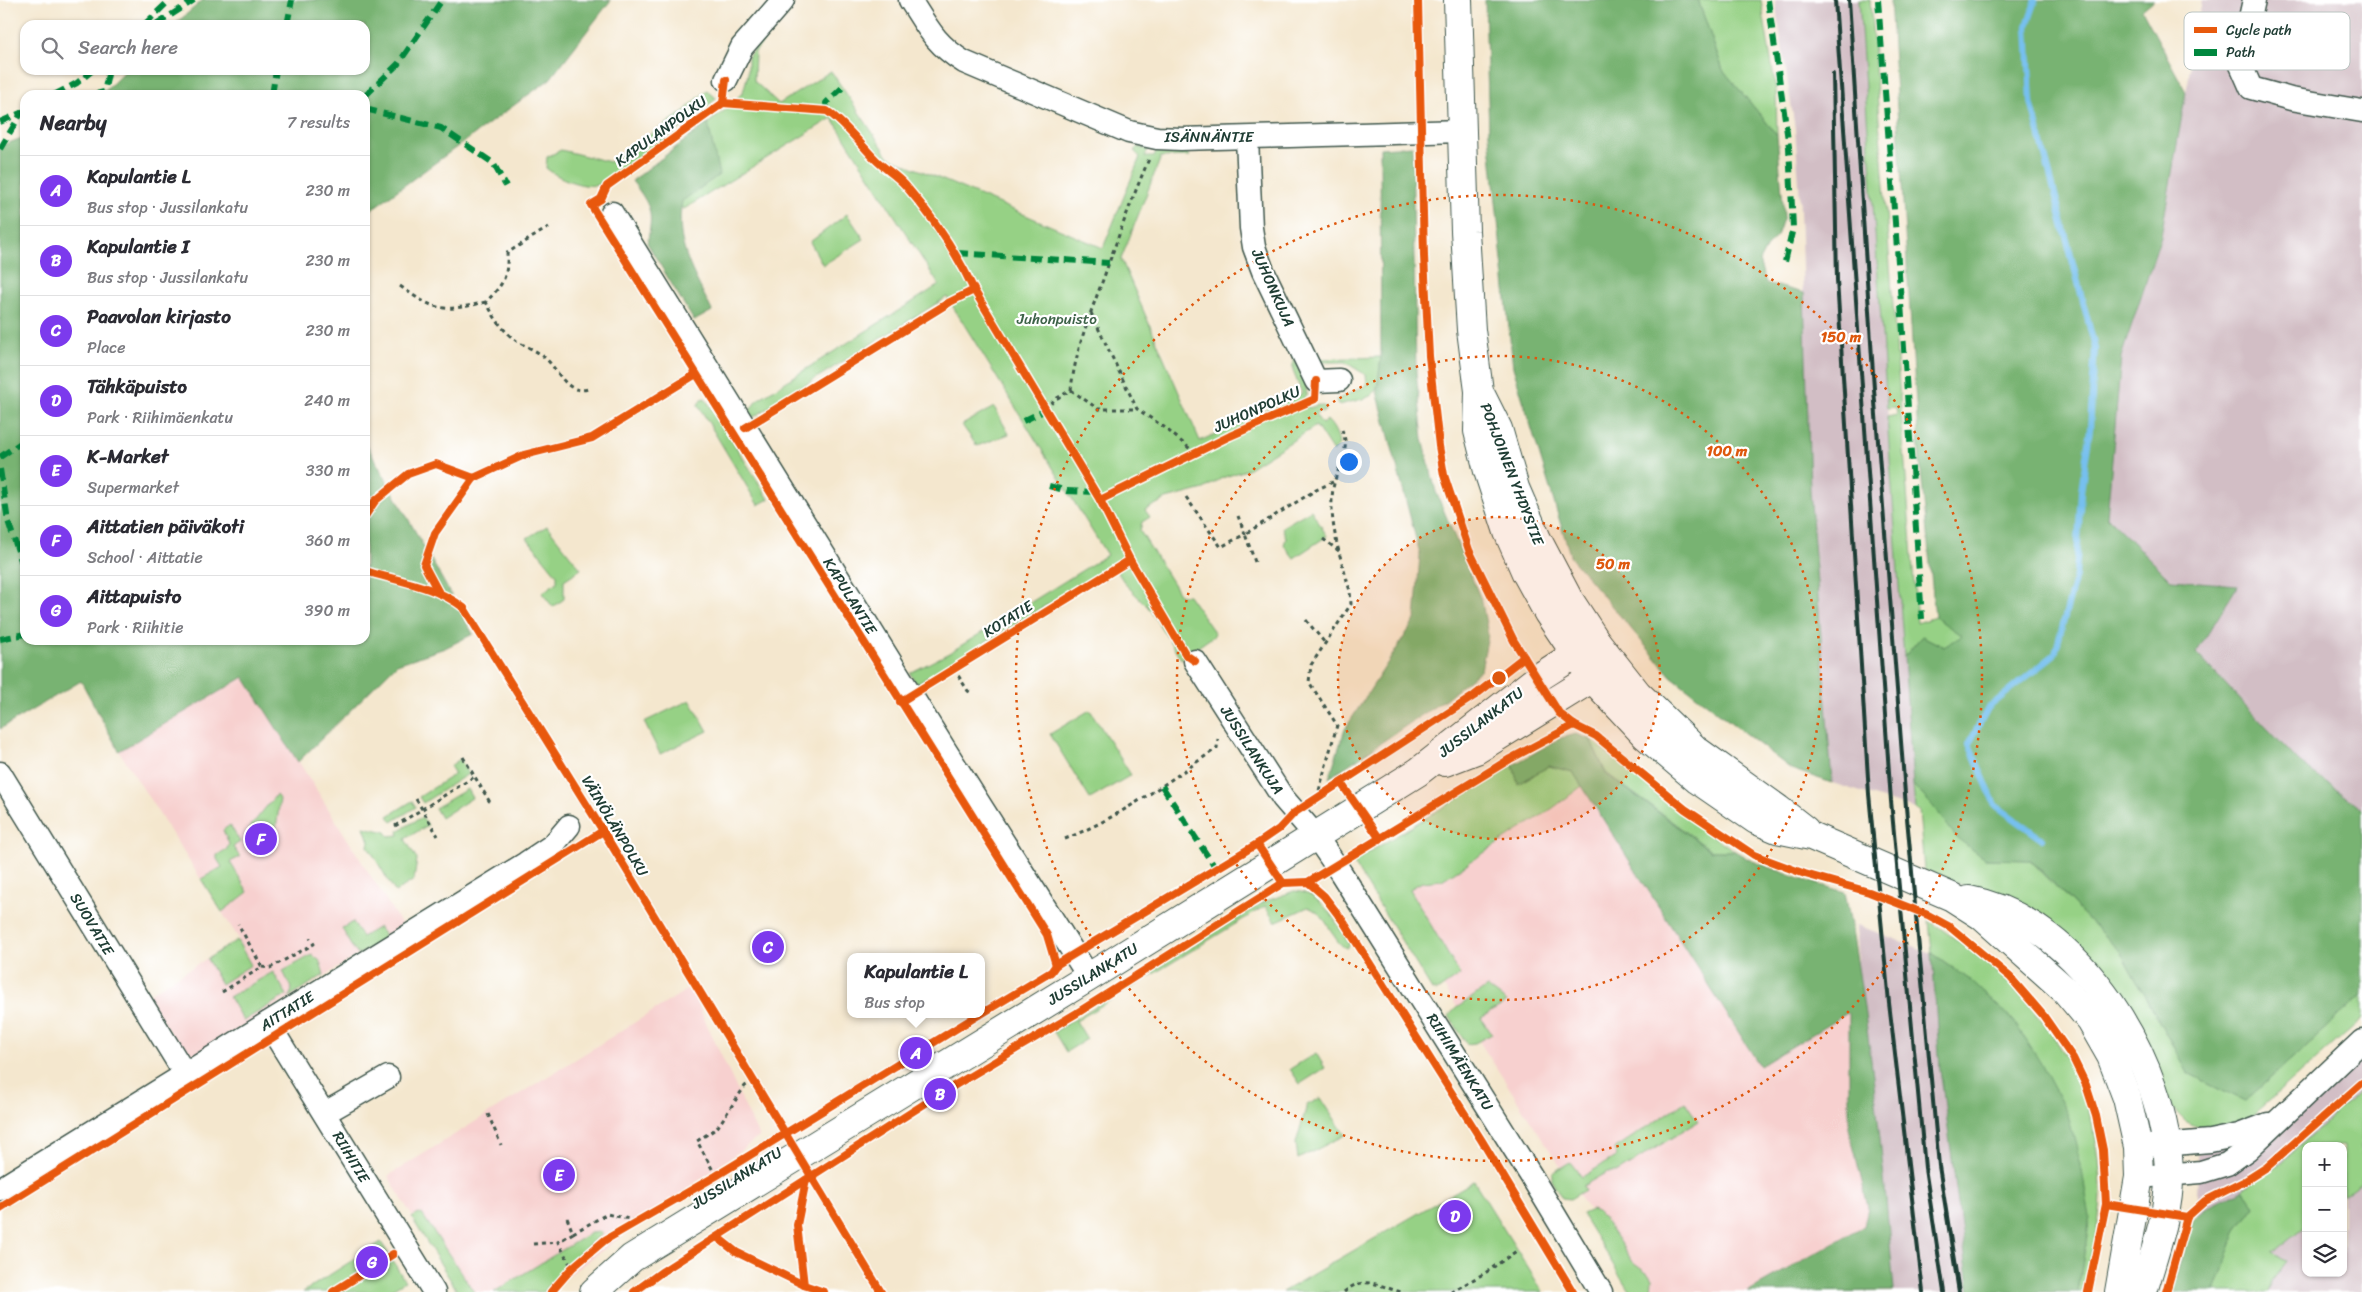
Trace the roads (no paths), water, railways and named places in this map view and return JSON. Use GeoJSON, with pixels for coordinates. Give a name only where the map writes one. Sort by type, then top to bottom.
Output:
{"type":"FeatureCollection","features":[{"type":"Feature","properties":{"kind":"main road","name":"POHJOINEN YHDYSTIE"},"geometry":{"type":"LineString","coordinates":[[1458,0],[1462,131],[1474,367],[1479,391],[1498,429],[1515,488],[1537,539],[1568,598],[1586,648],[1645,735],[1704,785],[1756,820],[1777,829],[1812,836],[1952,897],[1982,916],[2014,943],[2066,991],[2091,1021],[2111,1056],[2124,1090],[2138,1147],[2139,1177],[2119,1292]]}},
{"type":"Feature","properties":{"kind":"main road","name":"JUSSILANKATU"},"geometry":{"type":"LineString","coordinates":[[594,1292],[632,1258],[1418,772],[1538,678],[1586,648]]}},
{"type":"Feature","properties":{"kind":"main road","name":"JUSSILANKATU"},"geometry":{"type":"LineString","coordinates":[[1418,772],[1476,750],[1603,672]]}},
{"type":"Feature","properties":{"kind":"main road","name":"POHJOINEN YHDYSTIE"},"geometry":{"type":"LineString","coordinates":[[1952,897],[1987,903],[2005,909],[2034,926],[2059,946],[2111,1003],[2142,1059],[2150,1078],[2167,1144],[2170,1176],[2164,1214],[2143,1292]]}},
{"type":"Feature","properties":{"kind":"street"},"geometry":{"type":"LineString","coordinates":[[726,80],[742,47],[783,0]]}},
{"type":"Feature","properties":{"kind":"street","name":"ISÄNNÄNTIE"},"geometry":{"type":"LineString","coordinates":[[910,0],[936,40],[945,50],[964,62],[1129,132],[1157,138],[1181,139],[1462,131]]}},
{"type":"Feature","properties":{"kind":"street"},"geometry":{"type":"LineString","coordinates":[[2243,70],[2251,88],[2291,99],[2362,111]]}},
{"type":"Feature","properties":{"kind":"street","name":"JUHONKUJA"},"geometry":{"type":"LineString","coordinates":[[1247,138],[1251,228],[1254,247],[1263,272],[1316,381],[1339,380]]}},
{"type":"Feature","properties":{"kind":"street","name":"KAPULANTIE"},"geometry":{"type":"LineString","coordinates":[[612,213],[944,748],[1089,977]]}},
{"type":"Feature","properties":{"kind":"street","name":"JUSSILANKUJA"},"geometry":{"type":"LineString","coordinates":[[1195,661],[1294,813],[1315,835]]}},
{"type":"Feature","properties":{"kind":"street","name":"SUOVATIE"},"geometry":{"type":"LineString","coordinates":[[0,773],[184,1074]]}},
{"type":"Feature","properties":{"kind":"street","name":"AITTATIE"},"geometry":{"type":"LineString","coordinates":[[0,1189],[547,849],[553,845],[569,826]]}},
{"type":"Feature","properties":{"kind":"street","name":"RIIHIMÄENKATU"},"geometry":{"type":"LineString","coordinates":[[1315,835],[1506,1136],[1601,1292]]}},
{"type":"Feature","properties":{"kind":"street","name":"RIIHITIE"},"geometry":{"type":"LineString","coordinates":[[268,1023],[434,1292]]}},
{"type":"Feature","properties":{"kind":"street"},"geometry":{"type":"LineString","coordinates":[[2139,1177],[2201,1172],[2227,1164],[2248,1149],[2276,1120],[2362,1041]]}},
{"type":"Feature","properties":{"kind":"street"},"geometry":{"type":"LineString","coordinates":[[325,1113],[388,1076]]}},
{"type":"Feature","properties":{"kind":"street"},"geometry":{"type":"LineString","coordinates":[[2138,1147],[2210,1141],[2230,1137],[2276,1120]]}},
{"type":"Feature","properties":{"kind":"waterway"},"geometry":{"type":"LineString","coordinates":[[2036,0],[2027,26],[2031,102],[2095,348],[2090,429],[2081,492],[2076,575],[2055,654],[1988,708],[1969,744],[1995,805],[2042,839]]}},
{"type":"Feature","properties":{"kind":"railway"},"geometry":{"type":"LineString","coordinates":[[1835,0],[1891,801],[1925,1168],[1944,1292]]}},
{"type":"Feature","properties":{"kind":"railway"},"geometry":{"type":"LineString","coordinates":[[1849,0],[1874,389],[1906,807],[1939,1166],[1959,1292]]}},
{"type":"Feature","properties":{"kind":"railway"},"geometry":{"type":"LineString","coordinates":[[1833,74],[1837,280],[1869,794],[1889,1003],[1923,1292]]}},
{"type":"Feature","properties":{"kind":"place","name":"Aittatien päiväkoti"},"geometry":{"type":"Point","coordinates":[261,839]}},
{"type":"Feature","properties":{"kind":"place","name":"Paavolan kirjasto"},"geometry":{"type":"Point","coordinates":[768,947]}},
{"type":"Feature","properties":{"kind":"place","name":"Kapulantie L"},"geometry":{"type":"Point","coordinates":[916,1053]}},
{"type":"Feature","properties":{"kind":"place","name":"Kapulantie I"},"geometry":{"type":"Point","coordinates":[940,1094]}},
{"type":"Feature","properties":{"kind":"place","name":"K-Market"},"geometry":{"type":"Point","coordinates":[559,1175]}},
{"type":"Feature","properties":{"kind":"place","name":"Tähkäpuisto"},"geometry":{"type":"Point","coordinates":[1455,1216]}},
{"type":"Feature","properties":{"kind":"place","name":"Aittapuisto"},"geometry":{"type":"Point","coordinates":[372,1262]}},
{"type":"Feature","properties":{"kind":"park label","name":"Juhonpuisto"},"geometry":{"type":"Point","coordinates":[1057,319]}}]}
